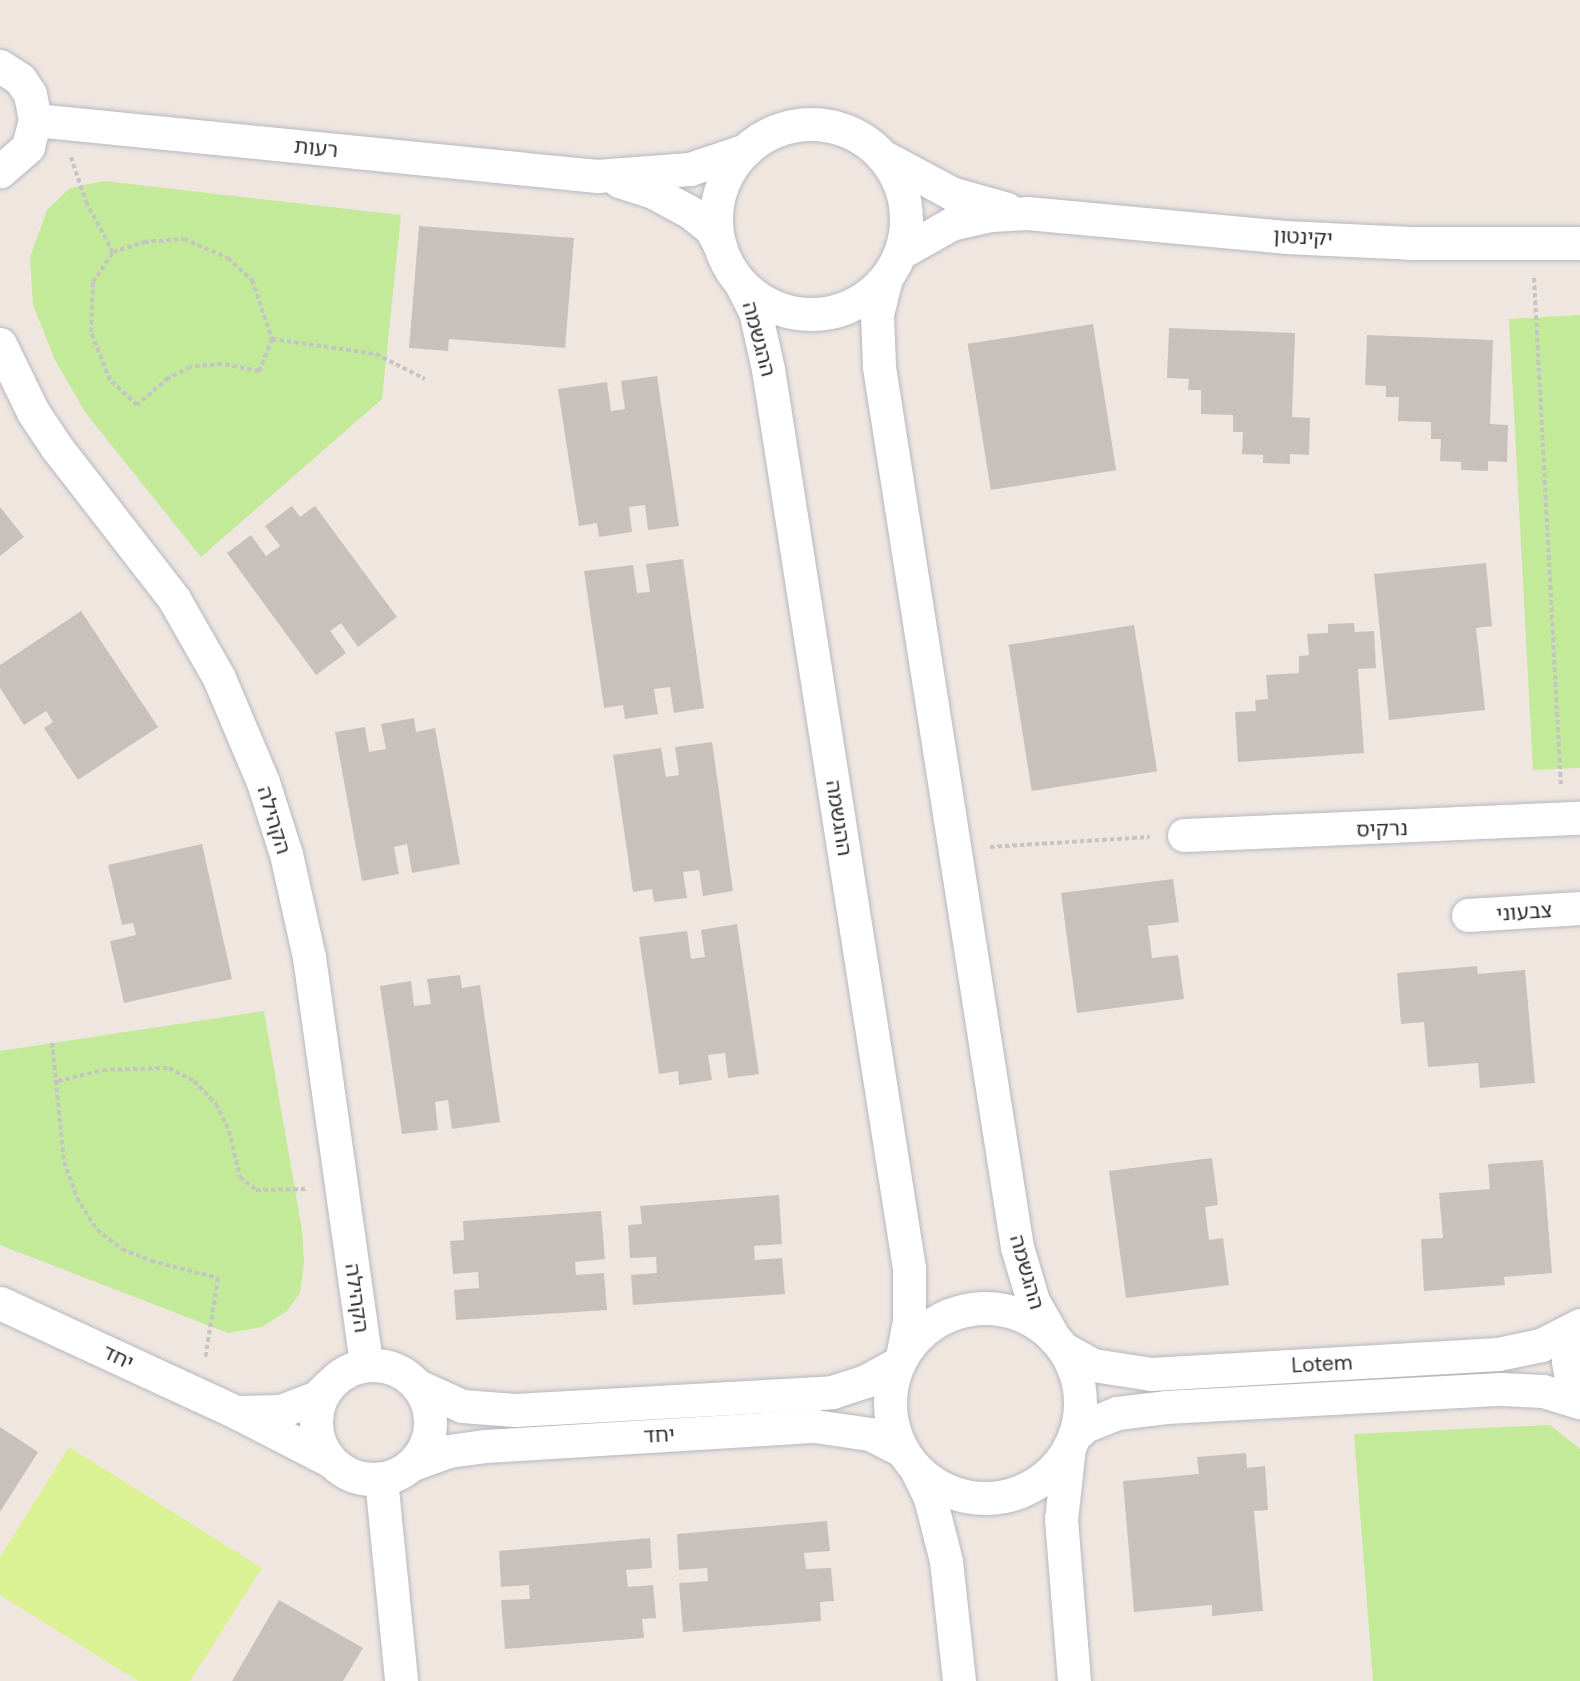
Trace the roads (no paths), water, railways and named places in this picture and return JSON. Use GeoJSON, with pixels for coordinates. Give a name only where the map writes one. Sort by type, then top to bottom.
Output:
{"type":"FeatureCollection","features":[{"type":"Feature","properties":{"kind":"street"},"geometry":{"type":"LineString","coordinates":[[0,66],[20,79],[50,122],[28,147],[0,171]]}},
{"type":"Feature","properties":{"kind":"street","name":"רעות"},"geometry":{"type":"LineString","coordinates":[[50,122],[597,176],[639,187],[678,205],[711,229],[720,246]]}},
{"type":"Feature","properties":{"kind":"street"},"geometry":{"type":"LineString","coordinates":[[814,125],[858,137],[881,155],[897,179],[905,207],[893,265],[852,305],[823,313],[778,308],[741,284],[720,246],[718,201],[728,173],[746,150],[771,134],[814,125]]}},
{"type":"Feature","properties":{"kind":"street","name":"רעות"},"geometry":{"type":"LineString","coordinates":[[597,176],[690,169],[746,150]]}},
{"type":"Feature","properties":{"kind":"street","name":"יקינטון"},"geometry":{"type":"LineString","coordinates":[[881,155],[951,193],[1027,213],[1285,237],[1532,244],[1580,243]]}},
{"type":"Feature","properties":{"kind":"street","name":"יקינטון"},"geometry":{"type":"LineString","coordinates":[[893,265],[951,224],[977,217],[1027,213]]}},
{"type":"Feature","properties":{"kind":"street","name":"ההגשמה"},"geometry":{"type":"LineString","coordinates":[[893,265],[877,314],[878,358],[1021,1266],[1036,1310],[1059,1344]]}},
{"type":"Feature","properties":{"kind":"street","name":"ההגשמה"},"geometry":{"type":"LineString","coordinates":[[741,284],[755,311],[768,369],[909,1268],[909,1321],[900,1360]]}},
{"type":"Feature","properties":{"kind":"street","name":"הקהילה"},"geometry":{"type":"LineString","coordinates":[[0,344],[33,412],[57,448],[174,599],[219,678],[256,762],[286,854],[309,957],[366,1365]]}},
{"type":"Feature","properties":{"kind":"street","name":"נרקיס"},"geometry":{"type":"LineString","coordinates":[[1184,835],[1571,819]]}},
{"type":"Feature","properties":{"kind":"street","name":"צבעוני"},"geometry":{"type":"LineString","coordinates":[[1468,915],[1580,908]]}},
{"type":"Feature","properties":{"kind":"street","name":"יחד"},"geometry":{"type":"LineString","coordinates":[[0,1303],[236,1412],[331,1461]]}},
{"type":"Feature","properties":{"kind":"street"},"geometry":{"type":"LineString","coordinates":[[959,1681],[944,1548],[930,1498],[894,1430],[890,1400],[900,1360],[931,1324],[973,1309],[1018,1314],[1059,1344],[1079,1391],[1061,1519],[1074,1681]]}},
{"type":"Feature","properties":{"kind":"street"},"geometry":{"type":"LineString","coordinates":[[1580,1327],[1568,1361],[1571,1380],[1580,1398]]}},
{"type":"Feature","properties":{"kind":"street","name":"Lotem"},"geometry":{"type":"LineString","coordinates":[[1059,1344],[1093,1365],[1151,1374],[1498,1354],[1542,1345],[1580,1327]]}},
{"type":"Feature","properties":{"kind":"street","name":"יחד"},"geometry":{"type":"LineString","coordinates":[[418,1386],[462,1406],[515,1410],[832,1392],[866,1381],[900,1360]]}},
{"type":"Feature","properties":{"kind":"street"},"geometry":{"type":"LineString","coordinates":[[366,1365],[394,1368],[418,1386],[429,1406],[431,1424],[428,1442],[412,1464],[398,1474],[381,1479],[353,1476],[331,1461],[316,1429],[316,1411],[328,1386],[341,1374],[366,1365]]}},
{"type":"Feature","properties":{"kind":"street","name":"יחד"},"geometry":{"type":"LineString","coordinates":[[236,1412],[281,1411],[316,1397],[328,1386]]}},
{"type":"Feature","properties":{"kind":"street","name":"Lotem"},"geometry":{"type":"LineString","coordinates":[[1072,1441],[1101,1419],[1155,1408],[1502,1389],[1543,1391],[1580,1402]]}},
{"type":"Feature","properties":{"kind":"street","name":"יחד"},"geometry":{"type":"LineString","coordinates":[[412,1464],[449,1451],[486,1446],[815,1426],[870,1434],[909,1459]]}},
{"type":"Feature","properties":{"kind":"street"},"geometry":{"type":"LineString","coordinates":[[909,1459],[952,1491],[997,1497],[1038,1481],[1072,1441]]}},
{"type":"Feature","properties":{"kind":"street"},"geometry":{"type":"LineString","coordinates":[[381,1479],[401,1681]]}}]}
